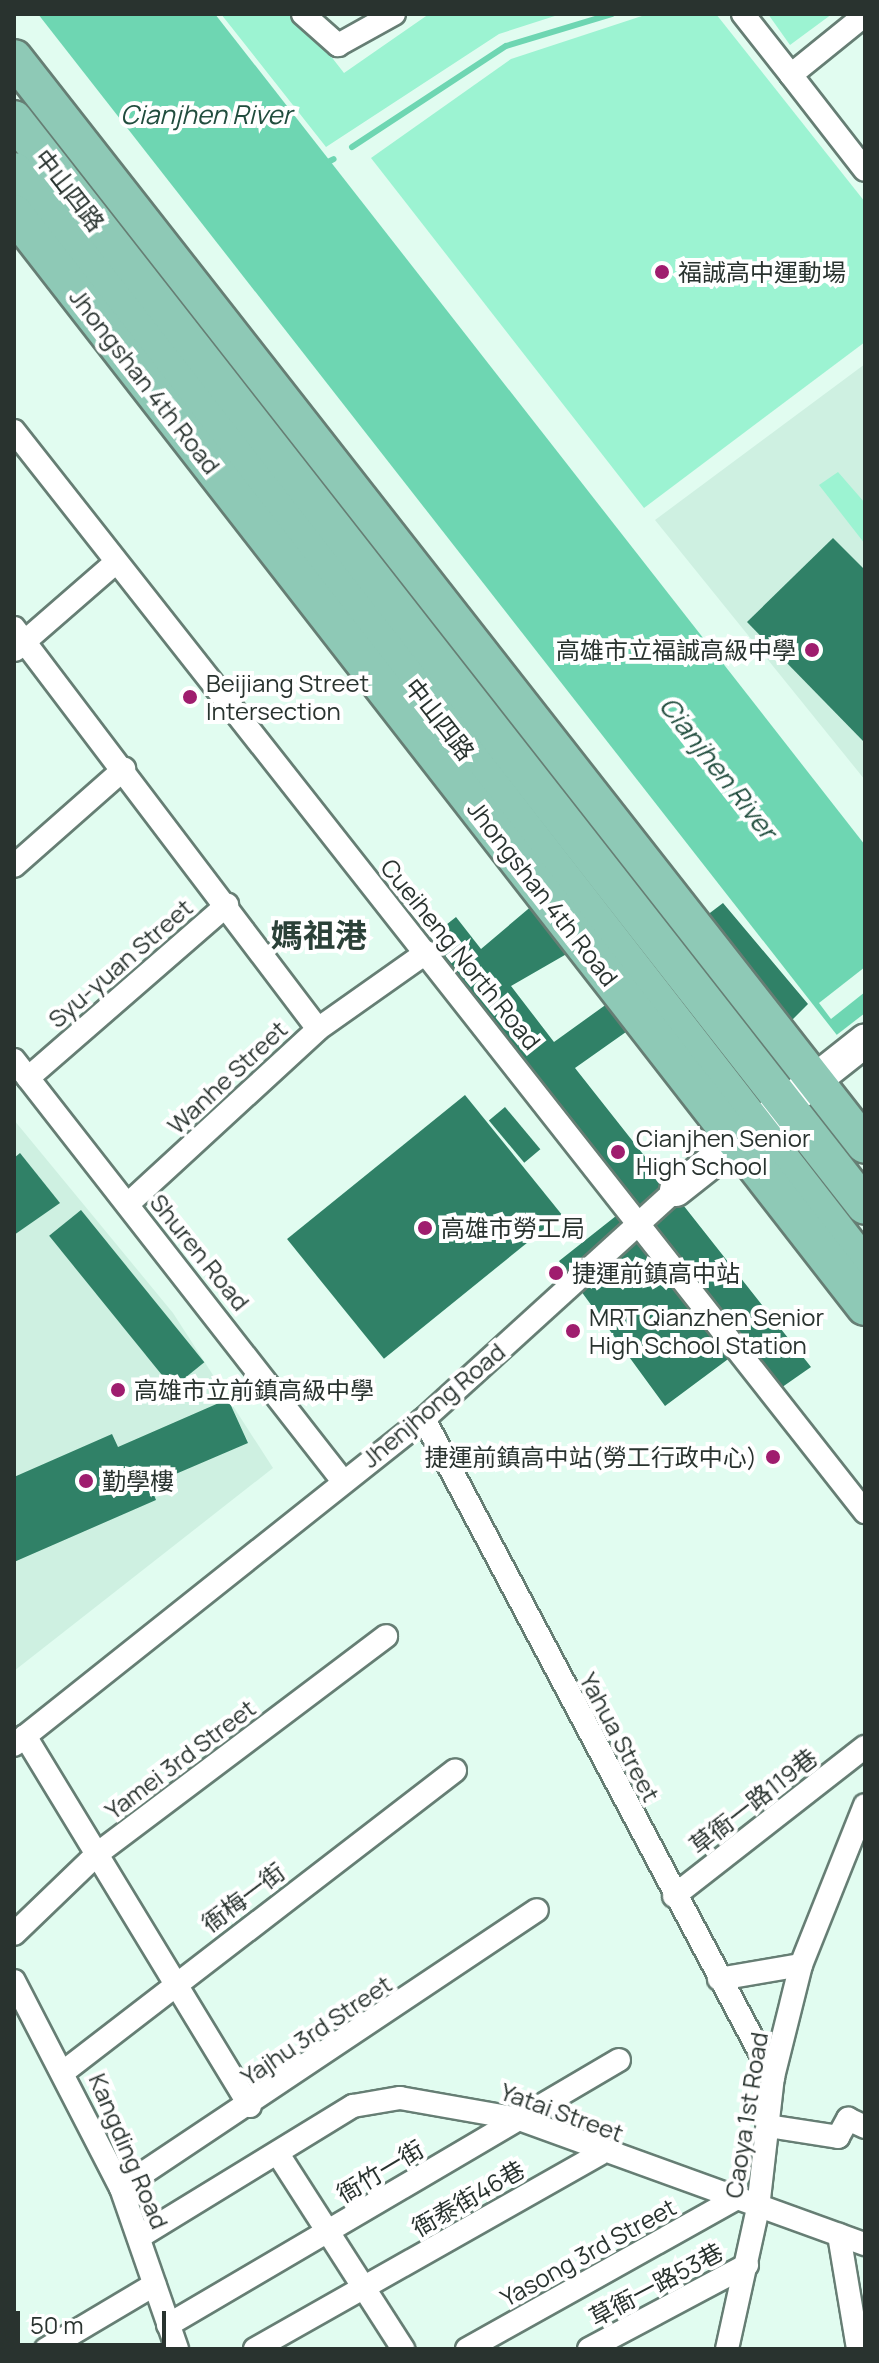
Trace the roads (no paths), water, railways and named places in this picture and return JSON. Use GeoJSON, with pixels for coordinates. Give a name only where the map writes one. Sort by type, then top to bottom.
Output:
{"type":"FeatureCollection","features":[{"type":"Feature","properties":{"kind":"main road"},"geometry":{"type":"LineString","coordinates":[[14,58],[865,1145]]}},
{"type":"Feature","properties":{"kind":"main road","name":"中山四路"},"geometry":{"type":"LineString","coordinates":[[14,119],[865,1206]]}},
{"type":"Feature","properties":{"kind":"main road","name":"中山四路"},"geometry":{"type":"LineString","coordinates":[[14,171],[747,1134],[865,1267]]}},
{"type":"Feature","properties":{"kind":"main road","name":"Jhongshan 4th Road"},"geometry":{"type":"LineString","coordinates":[[14,213],[747,1134],[865,1307]]}},
{"type":"Feature","properties":{"kind":"main road","name":"Jhenjhong Road"},"geometry":{"type":"LineString","coordinates":[[676,1190],[856,1049]]}},
{"type":"Feature","properties":{"kind":"street"},"geometry":{"type":"LineString","coordinates":[[303,14],[338,45],[394,14]]}},
{"type":"Feature","properties":{"kind":"street"},"geometry":{"type":"LineString","coordinates":[[743,14],[865,170]]}},
{"type":"Feature","properties":{"kind":"street"},"geometry":{"type":"LineString","coordinates":[[791,75],[865,15]]}},
{"type":"Feature","properties":{"kind":"street","name":"Cueiheng North Road"},"geometry":{"type":"LineString","coordinates":[[14,431],[114,564],[427,952],[865,1512]]}},
{"type":"Feature","properties":{"kind":"street"},"geometry":{"type":"LineString","coordinates":[[18,640],[114,564]]}},
{"type":"Feature","properties":{"kind":"street","name":"Syu-yuan Street"},"geometry":{"type":"LineString","coordinates":[[18,640],[124,769],[227,905],[21,1069]]}},
{"type":"Feature","properties":{"kind":"street"},"geometry":{"type":"LineString","coordinates":[[14,866],[124,769]]}},
{"type":"Feature","properties":{"kind":"street","name":"Wanhe Street"},"geometry":{"type":"LineString","coordinates":[[128,1204],[318,1029],[227,905]]}},
{"type":"Feature","properties":{"kind":"street"},"geometry":{"type":"LineString","coordinates":[[318,1029],[427,952]]}},
{"type":"Feature","properties":{"kind":"street","name":"Shuren Road"},"geometry":{"type":"LineString","coordinates":[[21,1069],[342,1480]]}},
{"type":"Feature","properties":{"kind":"street","name":"Jhenjhong Road"},"geometry":{"type":"LineString","coordinates":[[20,1741],[342,1480],[424,1419],[676,1190]]}},
{"type":"Feature","properties":{"kind":"street","name":"Yahua Street"},"geometry":{"type":"LineString","coordinates":[[424,1419],[674,1896],[773,2077]]}},
{"type":"Feature","properties":{"kind":"street","name":"Yamei 3rd Street"},"geometry":{"type":"LineString","coordinates":[[14,1934],[97,1854],[386,1636]]}},
{"type":"Feature","properties":{"kind":"street"},"geometry":{"type":"LineString","coordinates":[[20,1741],[97,1854],[250,2106]]}},
{"type":"Feature","properties":{"kind":"street","name":"草衙一路119巷"},"geometry":{"type":"LineString","coordinates":[[674,1896],[865,1747]]}},
{"type":"Feature","properties":{"kind":"street","name":"衙梅一街"},"geometry":{"type":"LineString","coordinates":[[66,2070],[174,1982],[455,1770]]}},
{"type":"Feature","properties":{"kind":"street","name":"Caoya 1st Road"},"geometry":{"type":"LineString","coordinates":[[727,2349],[758,2208],[773,2077],[801,1965],[863,1816]]}},
{"type":"Feature","properties":{"kind":"street","name":"Yajhu 3rd Street"},"geometry":{"type":"LineString","coordinates":[[121,2188],[250,2106],[537,1910]]}},
{"type":"Feature","properties":{"kind":"street"},"geometry":{"type":"LineString","coordinates":[[719,1979],[801,1965]]}},
{"type":"Feature","properties":{"kind":"street","name":"Kangding Road"},"geometry":{"type":"LineString","coordinates":[[14,1981],[66,2070],[121,2188],[177,2349]]}},
{"type":"Feature","properties":{"kind":"street","name":"衙竹一街"},"geometry":{"type":"LineString","coordinates":[[168,2325],[619,2060]]}},
{"type":"Feature","properties":{"kind":"street","name":"Yatai Street"},"geometry":{"type":"LineString","coordinates":[[139,2237],[353,2106],[400,2098],[519,2119],[599,2154],[865,2244]]}},
{"type":"Feature","properties":{"kind":"street"},"geometry":{"type":"LineString","coordinates":[[768,2126],[838,2137],[848,2119],[865,2127]]}},
{"type":"Feature","properties":{"kind":"street"},"geometry":{"type":"LineString","coordinates":[[278,2154],[403,2349]]}},
{"type":"Feature","properties":{"kind":"street","name":"衙泰街46巷"},"geometry":{"type":"LineString","coordinates":[[255,2349],[599,2154]]}},
{"type":"Feature","properties":{"kind":"street","name":"Yasong 3rd Street"},"geometry":{"type":"LineString","coordinates":[[467,2349],[734,2200]]}},
{"type":"Feature","properties":{"kind":"street"},"geometry":{"type":"LineString","coordinates":[[839,2235],[858,2349]]}},
{"type":"Feature","properties":{"kind":"street","name":"草衙一路53巷"},"geometry":{"type":"LineString","coordinates":[[589,2349],[747,2265]]}},
{"type":"Feature","properties":{"kind":"street"},"geometry":{"type":"LineString","coordinates":[[46,2349],[154,2285]]}},
{"type":"Feature","properties":{"kind":"water","name":"Cianjhen River"},"geometry":{"type":"Polygon","coordinates":[[[38,14],[215,14],[865,845],[865,1071],[38,14]]]}},
{"type":"Feature","properties":{"kind":"waterway"},"geometry":{"type":"LineString","coordinates":[[352,147],[506,46],[612,14]]}},
{"type":"Feature","properties":{"kind":"waterway"},"geometry":{"type":"LineString","coordinates":[[330,161],[334,159]]}},
{"type":"Feature","properties":{"kind":"place","name":"福誠高中運動場"},"geometry":{"type":"Point","coordinates":[662,272]}},
{"type":"Feature","properties":{"kind":"place","name":"高雄市立福誠高級中學"},"geometry":{"type":"Point","coordinates":[812,650]}},
{"type":"Feature","properties":{"kind":"place","name":"Beijiang Street Intersection"},"geometry":{"type":"Point","coordinates":[190,697]}},
{"type":"Feature","properties":{"kind":"place","name":"Cianjhen Senior High School"},"geometry":{"type":"Point","coordinates":[618,1152]}},
{"type":"Feature","properties":{"kind":"place","name":"高雄市勞工局"},"geometry":{"type":"Point","coordinates":[425,1228]}},
{"type":"Feature","properties":{"kind":"place","name":"捷運前鎮高中站"},"geometry":{"type":"Point","coordinates":[556,1273]}},
{"type":"Feature","properties":{"kind":"place","name":"MRT Qianzhen Senior High School Station"},"geometry":{"type":"Point","coordinates":[573,1331]}},
{"type":"Feature","properties":{"kind":"place","name":"高雄市立前鎮高級中學"},"geometry":{"type":"Point","coordinates":[118,1390]}},
{"type":"Feature","properties":{"kind":"place","name":"捷運前鎮高中站(勞工行政中心)"},"geometry":{"type":"Point","coordinates":[773,1457]}},
{"type":"Feature","properties":{"kind":"place","name":"勤學樓"},"geometry":{"type":"Point","coordinates":[86,1481]}},
{"type":"Feature","properties":{"kind":"district","name":"媽祖港"},"geometry":{"type":"Point","coordinates":[319,935]}}]}
